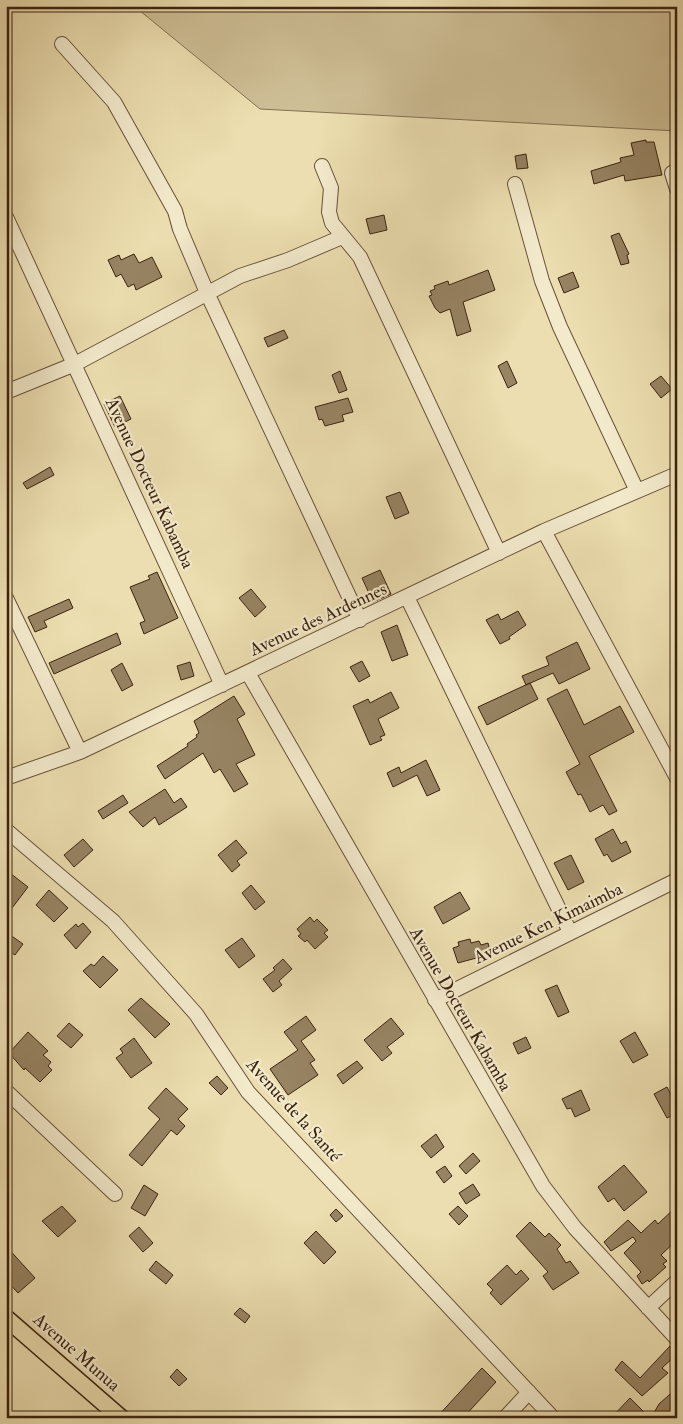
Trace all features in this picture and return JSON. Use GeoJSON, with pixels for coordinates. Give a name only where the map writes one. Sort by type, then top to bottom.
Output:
{"type":"FeatureCollection","features":[{"type":"Feature","properties":{"kind":"main road","name":"Avenue Munua"},"geometry":{"type":"LineString","coordinates":[[6,1318],[121,1418]]}},
{"type":"Feature","properties":{"kind":"street"},"geometry":{"type":"LineString","coordinates":[[62,44],[104,89],[123,115],[175,211],[180,229],[208,295],[360,620]]}},
{"type":"Feature","properties":{"kind":"street"},"geometry":{"type":"LineString","coordinates":[[322,166],[331,188],[331,218],[342,237],[360,257],[499,553]]}},
{"type":"Feature","properties":{"kind":"street"},"geometry":{"type":"LineString","coordinates":[[674,173],[677,188]]}},
{"type":"Feature","properties":{"kind":"street"},"geometry":{"type":"LineString","coordinates":[[515,184],[542,281],[560,327],[637,491]]}},
{"type":"Feature","properties":{"kind":"street","name":"Avenue Docteur Kabamba"},"geometry":{"type":"LineString","coordinates":[[6,217],[222,685]]}},
{"type":"Feature","properties":{"kind":"street"},"geometry":{"type":"LineString","coordinates":[[6,392],[75,364],[208,295],[240,276],[288,260],[342,237]]}},
{"type":"Feature","properties":{"kind":"street","name":"Avenue des Ardennes"},"geometry":{"type":"LineString","coordinates":[[6,778],[80,752],[544,531],[677,474]]}},
{"type":"Feature","properties":{"kind":"street"},"geometry":{"type":"LineString","coordinates":[[544,531],[677,778]]}},
{"type":"Feature","properties":{"kind":"street"},"geometry":{"type":"LineString","coordinates":[[408,597],[570,932]]}},
{"type":"Feature","properties":{"kind":"street"},"geometry":{"type":"LineString","coordinates":[[6,598],[80,752]]}},
{"type":"Feature","properties":{"kind":"street","name":"Avenue Docteur Kabamba"},"geometry":{"type":"LineString","coordinates":[[248,672],[543,1186],[575,1228],[677,1338]]}},
{"type":"Feature","properties":{"kind":"street","name":"Avenue de la Santé"},"geometry":{"type":"LineString","coordinates":[[6,830],[112,921],[196,1014],[248,1092],[552,1418]]}},
{"type":"Feature","properties":{"kind":"street","name":"Avenue Ken Kimaimba"},"geometry":{"type":"LineString","coordinates":[[435,1000],[677,880]]}},
{"type":"Feature","properties":{"kind":"street"},"geometry":{"type":"LineString","coordinates":[[6,1091],[115,1194]]}},
{"type":"Feature","properties":{"kind":"street"},"geometry":{"type":"LineString","coordinates":[[648,1308],[677,1281]]}},
{"type":"Feature","properties":{"kind":"street"},"geometry":{"type":"LineString","coordinates":[[506,1418],[529,1392]]}},
{"type":"Feature","properties":{"kind":"shaded area"},"geometry":{"type":"Polygon","coordinates":[[[134,6],[677,6],[677,131],[260,109],[134,6]]]}},
{"type":"Feature","properties":{"kind":"building"},"geometry":{"type":"Polygon","coordinates":[[[646,140],[646,142],[654,142],[662,175],[625,181],[624,175],[594,184],[591,171],[621,162],[620,158],[634,155],[631,143],[646,140]]]}},
{"type":"Feature","properties":{"kind":"building"},"geometry":{"type":"Polygon","coordinates":[[[526,154],[528,168],[517,169],[515,156],[526,154]]]}},
{"type":"Feature","properties":{"kind":"building"},"geometry":{"type":"Polygon","coordinates":[[[384,215],[387,230],[370,234],[366,219],[384,215]]]}},
{"type":"Feature","properties":{"kind":"building"},"geometry":{"type":"Polygon","coordinates":[[[619,233],[629,254],[627,255],[629,263],[621,265],[611,236],[619,233]]]}},
{"type":"Feature","properties":{"kind":"building"},"geometry":{"type":"Polygon","coordinates":[[[134,254],[139,263],[152,257],[162,277],[136,290],[134,284],[128,287],[121,274],[116,277],[108,260],[119,255],[121,260],[134,254]]]}},
{"type":"Feature","properties":{"kind":"building"},"geometry":{"type":"Polygon","coordinates":[[[488,270],[495,290],[463,302],[471,331],[457,336],[450,309],[440,313],[429,296],[432,295],[430,291],[435,289],[434,286],[448,281],[449,285],[488,270]]]}},
{"type":"Feature","properties":{"kind":"building"},"geometry":{"type":"Polygon","coordinates":[[[573,272],[579,287],[564,293],[558,278],[573,272]]]}},
{"type":"Feature","properties":{"kind":"building"},"geometry":{"type":"Polygon","coordinates":[[[284,330],[288,338],[268,347],[264,338],[284,330]]]}},
{"type":"Feature","properties":{"kind":"building"},"geometry":{"type":"Polygon","coordinates":[[[507,361],[517,383],[508,388],[498,366],[507,361]]]}},
{"type":"Feature","properties":{"kind":"building"},"geometry":{"type":"Polygon","coordinates":[[[340,371],[347,390],[339,393],[332,375],[340,371]]]}},
{"type":"Feature","properties":{"kind":"building"},"geometry":{"type":"Polygon","coordinates":[[[661,376],[672,389],[661,398],[650,384],[661,376]]]}},
{"type":"Feature","properties":{"kind":"building"},"geometry":{"type":"Polygon","coordinates":[[[120,396],[131,419],[115,427],[104,404],[120,396]]]}},
{"type":"Feature","properties":{"kind":"building"},"geometry":{"type":"Polygon","coordinates":[[[348,398],[353,412],[342,415],[344,421],[325,426],[322,419],[319,420],[315,407],[348,398]]]}},
{"type":"Feature","properties":{"kind":"building"},"geometry":{"type":"Polygon","coordinates":[[[50,467],[54,475],[27,489],[23,483],[50,467]]]}},
{"type":"Feature","properties":{"kind":"building"},"geometry":{"type":"Polygon","coordinates":[[[400,492],[409,513],[395,519],[386,497],[400,492]]]}},
{"type":"Feature","properties":{"kind":"building"},"geometry":{"type":"Polygon","coordinates":[[[380,570],[391,594],[373,602],[362,578],[380,570]]]}},
{"type":"Feature","properties":{"kind":"building"},"geometry":{"type":"Polygon","coordinates":[[[157,572],[178,618],[144,634],[140,623],[145,621],[130,587],[150,579],[148,576],[157,572]]]}},
{"type":"Feature","properties":{"kind":"building"},"geometry":{"type":"Polygon","coordinates":[[[251,589],[266,607],[255,617],[239,598],[251,589]]]}},
{"type":"Feature","properties":{"kind":"building"},"geometry":{"type":"Polygon","coordinates":[[[69,599],[73,608],[44,621],[47,627],[35,632],[28,617],[69,599]]]}},
{"type":"Feature","properties":{"kind":"building"},"geometry":{"type":"Polygon","coordinates":[[[518,611],[526,625],[509,637],[510,639],[500,644],[486,620],[498,614],[501,620],[518,611]]]}},
{"type":"Feature","properties":{"kind":"building"},"geometry":{"type":"Polygon","coordinates":[[[397,625],[408,655],[392,661],[381,632],[397,625]]]}},
{"type":"Feature","properties":{"kind":"building"},"geometry":{"type":"Polygon","coordinates":[[[117,633],[121,644],[54,674],[49,663],[117,633]]]}},
{"type":"Feature","properties":{"kind":"building"},"geometry":{"type":"Polygon","coordinates":[[[577,642],[590,669],[559,684],[553,673],[526,685],[522,676],[549,665],[546,657],[577,642]]]}},
{"type":"Feature","properties":{"kind":"building"},"geometry":{"type":"Polygon","coordinates":[[[362,661],[370,676],[359,682],[350,667],[362,661]]]}},
{"type":"Feature","properties":{"kind":"building"},"geometry":{"type":"Polygon","coordinates":[[[190,662],[194,676],[181,680],[177,666],[190,662]]]}},
{"type":"Feature","properties":{"kind":"building"},"geometry":{"type":"Polygon","coordinates":[[[122,663],[133,685],[122,691],[111,670],[122,663]]]}},
{"type":"Feature","properties":{"kind":"building"},"geometry":{"type":"Polygon","coordinates":[[[530,683],[538,699],[487,725],[478,707],[530,683]]]}},
{"type":"Feature","properties":{"kind":"building"},"geometry":{"type":"Polygon","coordinates":[[[567,689],[584,725],[620,706],[634,732],[589,756],[617,811],[609,815],[603,805],[590,812],[581,794],[578,795],[566,772],[580,764],[547,699],[567,689]]]}},
{"type":"Feature","properties":{"kind":"building"},"geometry":{"type":"Polygon","coordinates":[[[391,692],[399,708],[378,719],[385,735],[380,737],[382,740],[370,745],[353,706],[368,699],[370,703],[391,692]]]}},
{"type":"Feature","properties":{"kind":"building"},"geometry":{"type":"Polygon","coordinates":[[[234,696],[245,714],[237,719],[255,755],[236,764],[248,784],[234,792],[220,769],[214,773],[203,753],[165,779],[157,766],[188,746],[187,744],[197,737],[196,735],[199,733],[194,721],[234,696]]]}},
{"type":"Feature","properties":{"kind":"building"},"geometry":{"type":"Polygon","coordinates":[[[426,760],[440,790],[427,796],[417,775],[393,787],[387,773],[399,767],[401,773],[426,760]]]}},
{"type":"Feature","properties":{"kind":"building"},"geometry":{"type":"Polygon","coordinates":[[[165,789],[174,803],[181,798],[187,807],[159,825],[155,817],[143,827],[129,812],[165,789]]]}},
{"type":"Feature","properties":{"kind":"building"},"geometry":{"type":"Polygon","coordinates":[[[123,795],[128,803],[103,819],[98,811],[123,795]]]}},
{"type":"Feature","properties":{"kind":"building"},"geometry":{"type":"Polygon","coordinates":[[[613,829],[621,844],[626,841],[631,852],[612,862],[607,854],[604,856],[595,839],[613,829]]]}},
{"type":"Feature","properties":{"kind":"building"},"geometry":{"type":"Polygon","coordinates":[[[83,839],[93,850],[74,867],[64,855],[83,839]]]}},
{"type":"Feature","properties":{"kind":"building"},"geometry":{"type":"Polygon","coordinates":[[[236,840],[247,853],[237,861],[240,865],[232,872],[218,855],[236,840]]]}},
{"type":"Feature","properties":{"kind":"building"},"geometry":{"type":"Polygon","coordinates":[[[571,855],[584,882],[568,890],[554,863],[571,855]]]}},
{"type":"Feature","properties":{"kind":"building"},"geometry":{"type":"Polygon","coordinates":[[[6,870],[28,887],[6,916],[6,870]]]}},
{"type":"Feature","properties":{"kind":"building"},"geometry":{"type":"Polygon","coordinates":[[[251,885],[265,902],[255,910],[242,893],[251,885]]]}},
{"type":"Feature","properties":{"kind":"building"},"geometry":{"type":"Polygon","coordinates":[[[49,890],[68,908],[54,922],[36,905],[49,890]]]}},
{"type":"Feature","properties":{"kind":"building"},"geometry":{"type":"Polygon","coordinates":[[[460,892],[470,909],[443,924],[434,907],[460,892]]]}},
{"type":"Feature","properties":{"kind":"building"},"geometry":{"type":"Polygon","coordinates":[[[310,917],[314,922],[317,919],[328,930],[324,933],[328,937],[315,949],[307,940],[305,942],[298,936],[301,934],[297,929],[310,917]]]}},
{"type":"Feature","properties":{"kind":"building"},"geometry":{"type":"Polygon","coordinates":[[[83,923],[91,932],[76,949],[64,935],[76,924],[78,927],[83,923]]]}},
{"type":"Feature","properties":{"kind":"building"},"geometry":{"type":"Polygon","coordinates":[[[6,932],[23,944],[15,955],[6,949],[6,932]]]}},
{"type":"Feature","properties":{"kind":"building"},"geometry":{"type":"Polygon","coordinates":[[[242,938],[255,956],[239,968],[225,950],[242,938]]]}},
{"type":"Feature","properties":{"kind":"building"},"geometry":{"type":"Polygon","coordinates":[[[470,939],[471,943],[479,941],[481,945],[488,943],[491,954],[458,963],[453,948],[459,946],[458,942],[470,939]]]}},
{"type":"Feature","properties":{"kind":"building"},"geometry":{"type":"Polygon","coordinates":[[[103,956],[118,970],[100,988],[83,971],[91,964],[94,966],[103,956]]]}},
{"type":"Feature","properties":{"kind":"building"},"geometry":{"type":"Polygon","coordinates":[[[283,959],[292,969],[279,981],[282,985],[273,992],[263,979],[275,970],[273,968],[283,959]]]}},
{"type":"Feature","properties":{"kind":"building"},"geometry":{"type":"Polygon","coordinates":[[[557,985],[569,1012],[558,1017],[545,990],[557,985]]]}},
{"type":"Feature","properties":{"kind":"building"},"geometry":{"type":"Polygon","coordinates":[[[141,998],[170,1024],[155,1038],[128,1010],[141,998]]]}},
{"type":"Feature","properties":{"kind":"building"},"geometry":{"type":"Polygon","coordinates":[[[306,1016],[316,1030],[301,1041],[315,1060],[310,1063],[318,1075],[288,1095],[270,1069],[298,1050],[284,1032],[306,1016]]]}},
{"type":"Feature","properties":{"kind":"building"},"geometry":{"type":"Polygon","coordinates":[[[391,1018],[404,1034],[387,1047],[392,1053],[382,1061],[364,1040],[391,1018]]]}},
{"type":"Feature","properties":{"kind":"building"},"geometry":{"type":"Polygon","coordinates":[[[69,1023],[83,1035],[71,1048],[57,1036],[69,1023]]]}},
{"type":"Feature","properties":{"kind":"building"},"geometry":{"type":"Polygon","coordinates":[[[28,1032],[48,1051],[43,1055],[51,1062],[48,1066],[52,1070],[40,1082],[25,1068],[24,1070],[9,1053],[28,1032]]]}},
{"type":"Feature","properties":{"kind":"building"},"geometry":{"type":"Polygon","coordinates":[[[635,1032],[648,1055],[633,1063],[620,1041],[635,1032]]]}},
{"type":"Feature","properties":{"kind":"building"},"geometry":{"type":"Polygon","coordinates":[[[526,1037],[531,1048],[518,1054],[513,1043],[526,1037]]]}},
{"type":"Feature","properties":{"kind":"building"},"geometry":{"type":"Polygon","coordinates":[[[134,1038],[152,1063],[131,1078],[116,1058],[123,1053],[120,1049],[134,1038]]]}},
{"type":"Feature","properties":{"kind":"building"},"geometry":{"type":"Polygon","coordinates":[[[357,1061],[363,1068],[343,1084],[337,1075],[357,1061]]]}},
{"type":"Feature","properties":{"kind":"building"},"geometry":{"type":"Polygon","coordinates":[[[217,1076],[228,1088],[221,1095],[209,1083],[217,1076]]]}},
{"type":"Feature","properties":{"kind":"building"},"geometry":{"type":"Polygon","coordinates":[[[667,1087],[677,1106],[677,1113],[667,1118],[654,1094],[667,1087]]]}},
{"type":"Feature","properties":{"kind":"building"},"geometry":{"type":"Polygon","coordinates":[[[166,1088],[188,1109],[178,1119],[185,1126],[177,1135],[171,1130],[142,1166],[129,1155],[160,1119],[148,1108],[166,1088]]]}},
{"type":"Feature","properties":{"kind":"building"},"geometry":{"type":"Polygon","coordinates":[[[581,1090],[590,1110],[575,1117],[571,1108],[567,1109],[562,1099],[581,1090]]]}},
{"type":"Feature","properties":{"kind":"building"},"geometry":{"type":"Polygon","coordinates":[[[436,1134],[444,1147],[431,1158],[421,1146],[436,1134]]]}},
{"type":"Feature","properties":{"kind":"building"},"geometry":{"type":"Polygon","coordinates":[[[473,1153],[480,1161],[466,1174],[459,1166],[473,1153]]]}},
{"type":"Feature","properties":{"kind":"building"},"geometry":{"type":"Polygon","coordinates":[[[624,1165],[647,1192],[624,1211],[614,1198],[608,1202],[598,1187],[624,1165]]]}},
{"type":"Feature","properties":{"kind":"building"},"geometry":{"type":"Polygon","coordinates":[[[445,1166],[452,1176],[444,1183],[436,1172],[445,1166]]]}},
{"type":"Feature","properties":{"kind":"building"},"geometry":{"type":"Polygon","coordinates":[[[473,1184],[480,1195],[466,1204],[459,1193],[473,1184]]]}},
{"type":"Feature","properties":{"kind":"building"},"geometry":{"type":"Polygon","coordinates":[[[144,1185],[158,1194],[145,1216],[131,1208],[144,1185]]]}},
{"type":"Feature","properties":{"kind":"building"},"geometry":{"type":"Polygon","coordinates":[[[62,1206],[76,1221],[58,1237],[42,1221],[62,1206]]]}},
{"type":"Feature","properties":{"kind":"building"},"geometry":{"type":"Polygon","coordinates":[[[458,1206],[468,1216],[459,1225],[449,1214],[458,1206]]]}},
{"type":"Feature","properties":{"kind":"building"},"geometry":{"type":"Polygon","coordinates":[[[677,1206],[677,1240],[661,1255],[667,1261],[663,1264],[666,1267],[649,1282],[648,1280],[642,1284],[637,1276],[641,1272],[624,1253],[636,1241],[633,1237],[611,1251],[604,1242],[628,1220],[641,1233],[655,1220],[658,1224],[677,1206]]]}},
{"type":"Feature","properties":{"kind":"building"},"geometry":{"type":"Polygon","coordinates":[[[336,1209],[343,1216],[336,1222],[330,1215],[336,1209]]]}},
{"type":"Feature","properties":{"kind":"building"},"geometry":{"type":"Polygon","coordinates":[[[530,1222],[545,1237],[549,1233],[561,1245],[557,1249],[566,1263],[570,1261],[579,1273],[553,1290],[543,1276],[548,1272],[516,1236],[530,1222]]]}},
{"type":"Feature","properties":{"kind":"building"},"geometry":{"type":"Polygon","coordinates":[[[139,1227],[153,1243],[143,1252],[129,1236],[139,1227]]]}},
{"type":"Feature","properties":{"kind":"building"},"geometry":{"type":"Polygon","coordinates":[[[316,1231],[336,1252],[324,1264],[304,1243],[316,1231]]]}},
{"type":"Feature","properties":{"kind":"building"},"geometry":{"type":"Polygon","coordinates":[[[6,1246],[35,1278],[18,1293],[6,1280],[6,1246]]]}},
{"type":"Feature","properties":{"kind":"building"},"geometry":{"type":"Polygon","coordinates":[[[156,1261],[173,1275],[166,1284],[149,1270],[156,1261]]]}},
{"type":"Feature","properties":{"kind":"building"},"geometry":{"type":"Polygon","coordinates":[[[507,1265],[516,1275],[521,1270],[529,1279],[501,1305],[490,1293],[493,1290],[487,1284],[507,1265]]]}},
{"type":"Feature","properties":{"kind":"building"},"geometry":{"type":"Polygon","coordinates":[[[240,1308],[250,1316],[245,1323],[234,1314],[240,1308]]]}},
{"type":"Feature","properties":{"kind":"building"},"geometry":{"type":"Polygon","coordinates":[[[670,1346],[677,1354],[662,1368],[668,1373],[642,1396],[615,1370],[622,1361],[640,1378],[670,1346]]]}},
{"type":"Feature","properties":{"kind":"building"},"geometry":{"type":"Polygon","coordinates":[[[482,1368],[496,1382],[463,1418],[436,1418],[482,1368]]]}},
{"type":"Feature","properties":{"kind":"building"},"geometry":{"type":"Polygon","coordinates":[[[177,1369],[187,1379],[179,1386],[170,1377],[177,1369]]]}},
{"type":"Feature","properties":{"kind":"building"},"geometry":{"type":"Polygon","coordinates":[[[677,1388],[677,1415],[674,1418],[651,1418],[659,1404],[677,1388]]]}},
{"type":"Feature","properties":{"kind":"building"},"geometry":{"type":"Polygon","coordinates":[[[630,1398],[650,1418],[611,1418],[630,1398]]]}}]}
